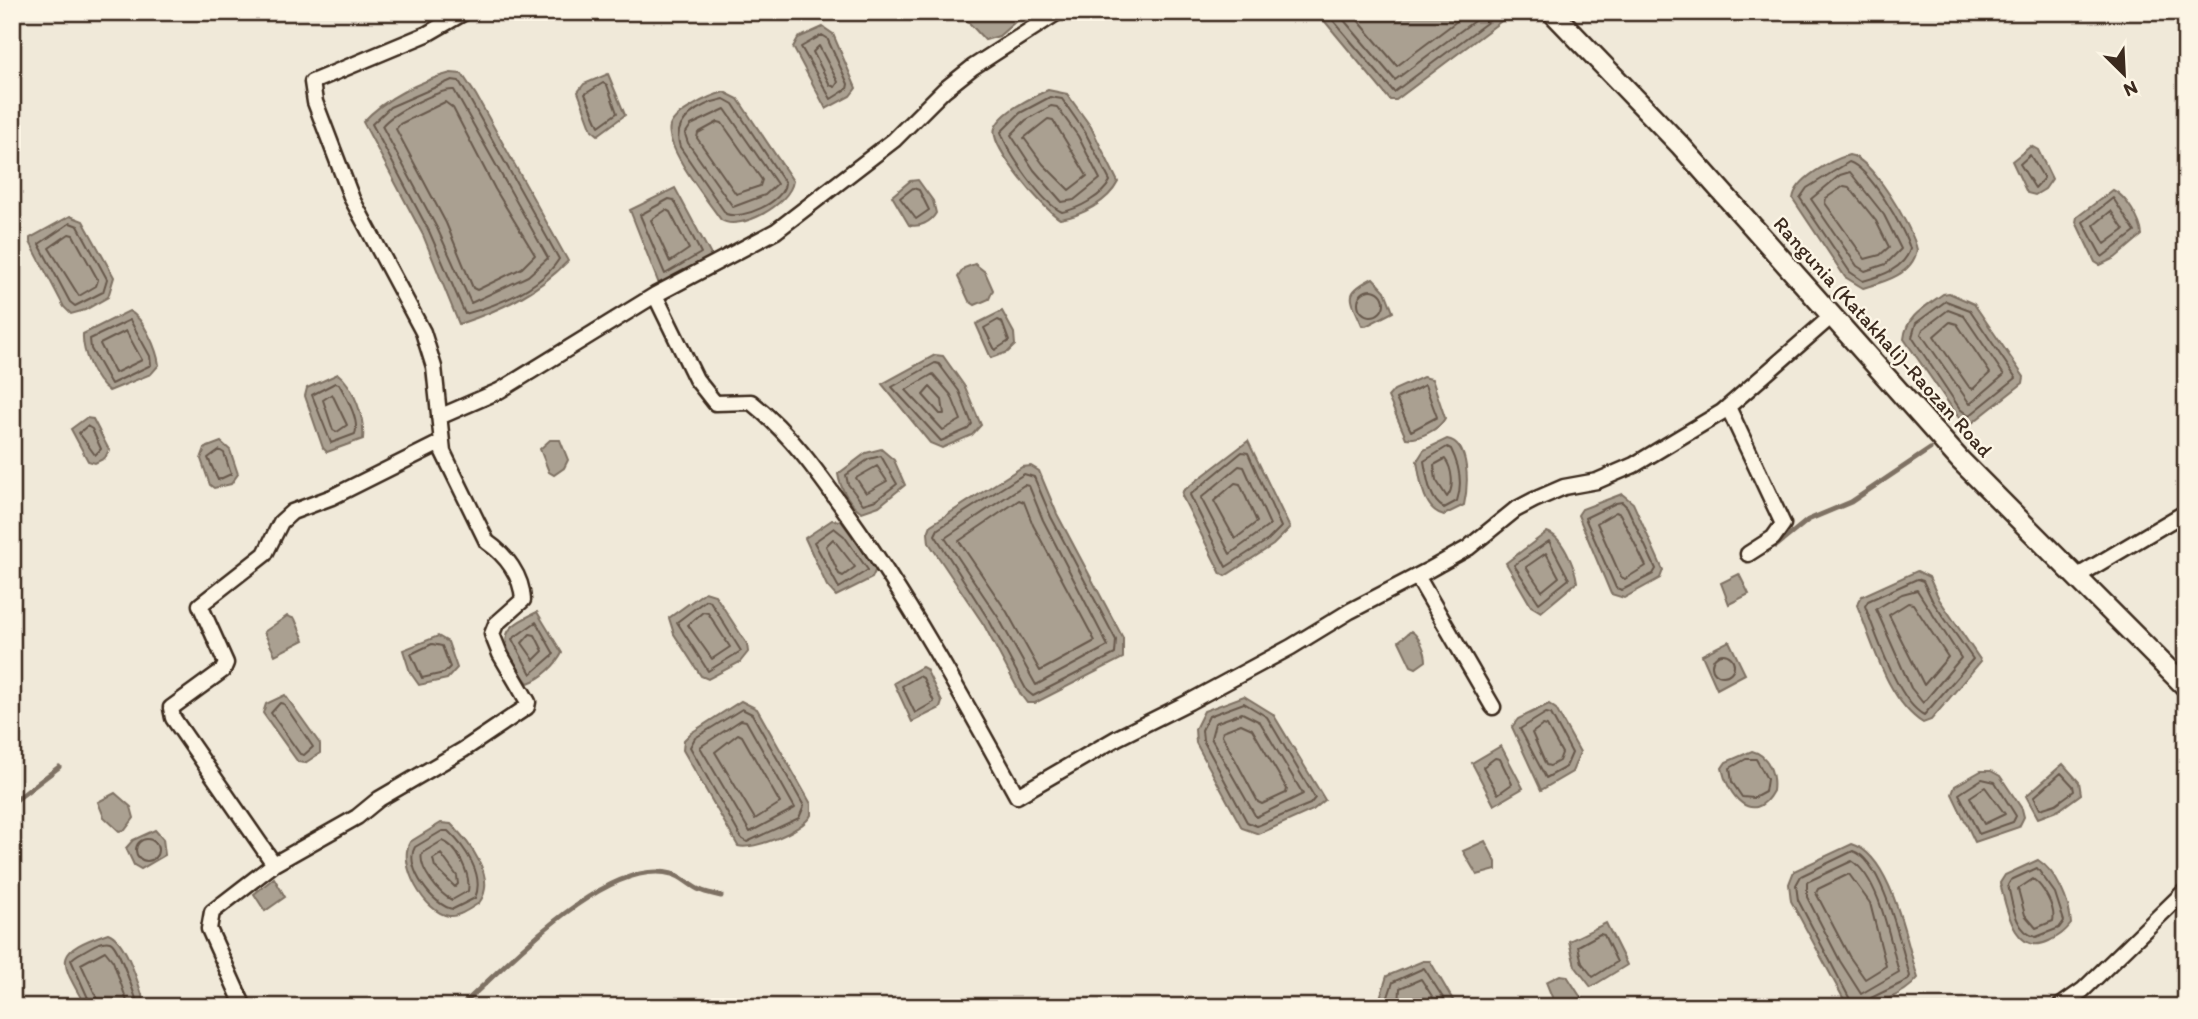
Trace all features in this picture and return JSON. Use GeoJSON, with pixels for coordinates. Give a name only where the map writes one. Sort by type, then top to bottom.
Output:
{"type":"FeatureCollection","features":[{"type":"Feature","properties":{"kind":"main road","name":"Rangunia (Katakhali)-Raozan Road"},"geometry":{"type":"LineString","coordinates":[[1552,12],[1681,146],[1960,460],[2186,687]]}},
{"type":"Feature","properties":{"kind":"street"},"geometry":{"type":"LineString","coordinates":[[244,1007],[212,939],[209,918],[274,864],[356,817],[379,799],[463,750],[527,707],[528,702],[500,654],[492,634],[496,624],[523,600],[523,587],[500,551],[487,542],[443,452],[433,367],[423,332],[352,200],[315,102],[312,82],[427,34],[465,12]]}},
{"type":"Feature","properties":{"kind":"street"},"geometry":{"type":"LineString","coordinates":[[439,417],[499,391],[655,295],[776,231],[894,140],[944,90],[973,67],[1058,12]]}},
{"type":"Feature","properties":{"kind":"street"},"geometry":{"type":"LineString","coordinates":[[655,295],[696,379],[715,403],[751,402],[796,443],[826,484],[915,612],[1017,796],[1116,738],[1223,684],[1468,548],[1515,510],[1564,487],[1597,481],[1619,473],[1728,407],[1833,315]]}},
{"type":"Feature","properties":{"kind":"street"},"geometry":{"type":"LineString","coordinates":[[1728,407],[1783,524],[1773,538],[1748,554]]}},
{"type":"Feature","properties":{"kind":"street"},"geometry":{"type":"LineString","coordinates":[[274,864],[173,718],[171,708],[223,670],[226,663],[200,604],[265,554],[281,522],[292,512],[332,497],[442,442]]}},
{"type":"Feature","properties":{"kind":"street"},"geometry":{"type":"LineString","coordinates":[[2076,577],[2186,512]]}},
{"type":"Feature","properties":{"kind":"street"},"geometry":{"type":"LineString","coordinates":[[1417,576],[1493,707]]}},
{"type":"Feature","properties":{"kind":"street"},"geometry":{"type":"LineString","coordinates":[[2059,1007],[2083,990],[2126,951],[2186,890]]}},
{"type":"Feature","properties":{"kind":"water"},"geometry":{"type":"Polygon","coordinates":[[[959,12],[1016,12],[1016,21],[999,36],[985,40],[959,12]]]}},
{"type":"Feature","properties":{"kind":"water"},"geometry":{"type":"Polygon","coordinates":[[[1317,12],[1512,13],[1396,100],[1390,100],[1317,12]]]}},
{"type":"Feature","properties":{"kind":"water"},"geometry":{"type":"Polygon","coordinates":[[[823,27],[833,34],[856,88],[850,96],[826,109],[793,47],[798,38],[823,27]]]}},
{"type":"Feature","properties":{"kind":"water"},"geometry":{"type":"Polygon","coordinates":[[[451,73],[462,74],[476,95],[568,261],[544,282],[518,299],[459,324],[423,235],[363,122],[382,105],[404,92],[451,73]]]}},
{"type":"Feature","properties":{"kind":"water"},"geometry":{"type":"Polygon","coordinates":[[[608,74],[625,115],[598,135],[592,130],[578,92],[584,84],[608,74]]]}},
{"type":"Feature","properties":{"kind":"water"},"geometry":{"type":"Polygon","coordinates":[[[1048,90],[1067,94],[1091,127],[1118,182],[1101,202],[1077,215],[1060,219],[1019,177],[995,136],[995,128],[1004,116],[1018,105],[1048,90]]]}},
{"type":"Feature","properties":{"kind":"water"},"geometry":{"type":"Polygon","coordinates":[[[724,92],[738,99],[793,181],[790,190],[774,207],[751,219],[729,223],[721,220],[688,174],[670,135],[670,126],[680,114],[705,99],[724,92]]]}},
{"type":"Feature","properties":{"kind":"water"},"geometry":{"type":"Polygon","coordinates":[[[2031,146],[2038,150],[2052,179],[2045,189],[2035,195],[2027,193],[2012,161],[2031,146]]]}},
{"type":"Feature","properties":{"kind":"water"},"geometry":{"type":"Polygon","coordinates":[[[1849,155],[1868,168],[1890,195],[1908,226],[1917,250],[1909,266],[1896,276],[1863,288],[1845,277],[1793,199],[1800,184],[1807,178],[1833,161],[1849,155]]]}},
{"type":"Feature","properties":{"kind":"water"},"geometry":{"type":"Polygon","coordinates":[[[918,180],[933,201],[936,213],[924,224],[913,226],[909,225],[892,196],[910,181],[918,180]]]}},
{"type":"Feature","properties":{"kind":"water"},"geometry":{"type":"Polygon","coordinates":[[[675,188],[712,257],[659,284],[630,210],[675,188]]]}},
{"type":"Feature","properties":{"kind":"water"},"geometry":{"type":"Polygon","coordinates":[[[2113,190],[2132,210],[2142,235],[2115,258],[2100,265],[2095,262],[2076,222],[2077,217],[2113,190]]]}},
{"type":"Feature","properties":{"kind":"water"},"geometry":{"type":"Polygon","coordinates":[[[70,216],[83,221],[114,277],[108,297],[85,310],[71,314],[64,307],[30,242],[30,238],[70,216]]]}},
{"type":"Feature","properties":{"kind":"water"},"geometry":{"type":"Polygon","coordinates":[[[975,264],[985,272],[993,290],[989,299],[975,305],[969,301],[958,277],[964,268],[975,264]]]}},
{"type":"Feature","properties":{"kind":"water"},"geometry":{"type":"Polygon","coordinates":[[[1373,278],[1385,291],[1393,312],[1366,326],[1362,325],[1352,297],[1357,288],[1373,278]]]}},
{"type":"Feature","properties":{"kind":"water"},"geometry":{"type":"Polygon","coordinates":[[[1949,293],[1974,304],[2024,377],[2023,383],[1972,423],[1964,425],[1904,339],[1912,318],[1943,294],[1949,293]]]}},
{"type":"Feature","properties":{"kind":"water"},"geometry":{"type":"Polygon","coordinates":[[[129,311],[145,327],[159,365],[151,374],[109,391],[98,380],[90,365],[83,334],[129,311]]]}},
{"type":"Feature","properties":{"kind":"water"},"geometry":{"type":"Polygon","coordinates":[[[1002,311],[1014,333],[1015,345],[1008,352],[991,358],[976,324],[1002,311]]]}},
{"type":"Feature","properties":{"kind":"water"},"geometry":{"type":"Polygon","coordinates":[[[935,355],[943,356],[965,387],[981,425],[972,435],[942,448],[930,443],[882,384],[935,355]]]}},
{"type":"Feature","properties":{"kind":"water"},"geometry":{"type":"Polygon","coordinates":[[[338,374],[349,386],[357,404],[363,439],[327,452],[323,448],[305,396],[307,388],[338,374]]]}},
{"type":"Feature","properties":{"kind":"water"},"geometry":{"type":"Polygon","coordinates":[[[1423,377],[1432,379],[1445,418],[1428,433],[1406,438],[1388,397],[1394,390],[1423,377]]]}},
{"type":"Feature","properties":{"kind":"water"},"geometry":{"type":"Polygon","coordinates":[[[86,418],[93,419],[109,450],[105,458],[95,463],[88,461],[71,429],[86,418]]]}},
{"type":"Feature","properties":{"kind":"water"},"geometry":{"type":"Polygon","coordinates":[[[1447,439],[1455,442],[1464,457],[1466,488],[1464,505],[1444,515],[1431,507],[1427,500],[1417,461],[1424,450],[1447,439]]]}},
{"type":"Feature","properties":{"kind":"water"},"geometry":{"type":"Polygon","coordinates":[[[550,440],[560,440],[568,460],[564,468],[554,475],[549,472],[540,449],[550,440]]]}},
{"type":"Feature","properties":{"kind":"water"},"geometry":{"type":"Polygon","coordinates":[[[1248,441],[1290,528],[1273,545],[1225,576],[1221,574],[1182,496],[1183,491],[1248,441]]]}},
{"type":"Feature","properties":{"kind":"water"},"geometry":{"type":"Polygon","coordinates":[[[221,442],[230,450],[238,474],[231,484],[214,488],[210,485],[201,459],[205,448],[221,442]]]}},
{"type":"Feature","properties":{"kind":"water"},"geometry":{"type":"Polygon","coordinates":[[[881,449],[894,460],[905,485],[879,506],[862,512],[846,496],[838,474],[866,453],[881,449]]]}},
{"type":"Feature","properties":{"kind":"water"},"geometry":{"type":"Polygon","coordinates":[[[1031,466],[1039,471],[1057,514],[1123,638],[1123,658],[1035,703],[1027,703],[984,625],[929,543],[928,533],[931,525],[1022,467],[1031,466]]]}},
{"type":"Feature","properties":{"kind":"water"},"geometry":{"type":"Polygon","coordinates":[[[1622,494],[1633,503],[1663,570],[1660,578],[1624,598],[1611,594],[1578,515],[1582,509],[1622,494]]]}},
{"type":"Feature","properties":{"kind":"water"},"geometry":{"type":"Polygon","coordinates":[[[832,520],[841,521],[876,569],[872,578],[836,596],[827,586],[805,538],[832,520]]]}},
{"type":"Feature","properties":{"kind":"water"},"geometry":{"type":"Polygon","coordinates":[[[1547,532],[1563,546],[1574,568],[1577,582],[1541,612],[1531,606],[1506,563],[1547,532]]]}},
{"type":"Feature","properties":{"kind":"water"},"geometry":{"type":"Polygon","coordinates":[[[1917,571],[1929,577],[1939,599],[1981,661],[1931,720],[1923,723],[1910,713],[1882,670],[1857,605],[1862,596],[1917,571]]]}},
{"type":"Feature","properties":{"kind":"water"},"geometry":{"type":"Polygon","coordinates":[[[1739,574],[1749,594],[1729,604],[1721,583],[1739,574]]]}},
{"type":"Feature","properties":{"kind":"water"},"geometry":{"type":"Polygon","coordinates":[[[705,592],[715,595],[747,644],[748,652],[740,662],[708,679],[701,676],[674,634],[669,618],[705,592]]]}},
{"type":"Feature","properties":{"kind":"water"},"geometry":{"type":"Polygon","coordinates":[[[537,612],[562,653],[548,671],[528,683],[519,671],[506,641],[510,629],[537,612]]]}},
{"type":"Feature","properties":{"kind":"water"},"geometry":{"type":"Polygon","coordinates":[[[287,616],[295,619],[304,640],[275,655],[264,632],[287,616]]]}},
{"type":"Feature","properties":{"kind":"water"},"geometry":{"type":"Polygon","coordinates":[[[1411,631],[1419,640],[1426,657],[1426,661],[1416,668],[1411,666],[1399,641],[1411,631]]]}},
{"type":"Feature","properties":{"kind":"water"},"geometry":{"type":"Polygon","coordinates":[[[438,636],[448,642],[457,668],[447,679],[419,685],[410,672],[403,650],[438,636]]]}},
{"type":"Feature","properties":{"kind":"water"},"geometry":{"type":"Polygon","coordinates":[[[1729,641],[1745,674],[1717,689],[1702,655],[1729,641]]]}},
{"type":"Feature","properties":{"kind":"water"},"geometry":{"type":"Polygon","coordinates":[[[922,667],[926,669],[942,702],[940,708],[912,722],[894,683],[922,667]]]}},
{"type":"Feature","properties":{"kind":"water"},"geometry":{"type":"Polygon","coordinates":[[[285,695],[320,744],[320,753],[305,763],[298,762],[263,713],[266,704],[285,695]]]}},
{"type":"Feature","properties":{"kind":"water"},"geometry":{"type":"Polygon","coordinates":[[[1244,696],[1273,714],[1325,800],[1313,810],[1259,834],[1242,828],[1196,743],[1195,729],[1204,711],[1244,696]]]}},
{"type":"Feature","properties":{"kind":"water"},"geometry":{"type":"Polygon","coordinates":[[[741,701],[757,709],[811,804],[811,815],[799,827],[766,842],[745,847],[738,846],[683,750],[684,740],[691,733],[741,701]]]}},
{"type":"Feature","properties":{"kind":"water"},"geometry":{"type":"Polygon","coordinates":[[[1549,704],[1556,709],[1580,752],[1572,772],[1541,790],[1512,727],[1518,719],[1549,704]]]}},
{"type":"Feature","properties":{"kind":"water"},"geometry":{"type":"Polygon","coordinates":[[[1501,746],[1523,788],[1494,805],[1472,763],[1501,746]]]}},
{"type":"Feature","properties":{"kind":"water"},"geometry":{"type":"Polygon","coordinates":[[[1752,751],[1767,761],[1773,779],[1773,791],[1765,802],[1757,807],[1749,807],[1735,796],[1722,768],[1726,762],[1752,751]]]}},
{"type":"Feature","properties":{"kind":"water"},"geometry":{"type":"Polygon","coordinates":[[[2063,764],[2079,782],[2081,794],[2059,810],[2038,818],[2026,796],[2063,764]]]}},
{"type":"Feature","properties":{"kind":"water"},"geometry":{"type":"Polygon","coordinates":[[[1981,771],[1991,771],[2000,776],[2022,809],[2024,817],[2019,827],[1975,842],[1952,794],[1955,786],[1981,771]]]}},
{"type":"Feature","properties":{"kind":"water"},"geometry":{"type":"Polygon","coordinates":[[[115,793],[131,807],[134,818],[125,830],[119,831],[104,817],[98,802],[115,793]]]}},
{"type":"Feature","properties":{"kind":"water"},"geometry":{"type":"Polygon","coordinates":[[[441,823],[451,824],[466,840],[479,861],[485,883],[479,903],[453,916],[440,913],[423,897],[410,874],[407,862],[410,842],[441,823]]]}},
{"type":"Feature","properties":{"kind":"water"},"geometry":{"type":"Polygon","coordinates":[[[155,830],[163,839],[165,855],[141,869],[134,865],[126,848],[133,840],[155,830]]]}},
{"type":"Feature","properties":{"kind":"water"},"geometry":{"type":"Polygon","coordinates":[[[1485,841],[1496,862],[1496,870],[1477,875],[1463,851],[1485,841]]]}},
{"type":"Feature","properties":{"kind":"water"},"geometry":{"type":"Polygon","coordinates":[[[1852,844],[1866,852],[1887,882],[1896,902],[1918,978],[1904,991],[1886,1000],[1848,1007],[1791,901],[1789,884],[1794,871],[1852,844]]]}},
{"type":"Feature","properties":{"kind":"water"},"geometry":{"type":"Polygon","coordinates":[[[2038,860],[2057,880],[2068,907],[2071,924],[2056,938],[2037,944],[2027,942],[2014,927],[2000,883],[2005,875],[2038,860]]]}},
{"type":"Feature","properties":{"kind":"water"},"geometry":{"type":"Polygon","coordinates":[[[274,878],[285,897],[265,911],[254,894],[274,878]]]}},
{"type":"Feature","properties":{"kind":"water"},"geometry":{"type":"Polygon","coordinates":[[[1606,923],[1627,965],[1591,987],[1575,966],[1569,941],[1606,923]]]}},
{"type":"Feature","properties":{"kind":"water"},"geometry":{"type":"Polygon","coordinates":[[[108,933],[115,937],[127,954],[146,1007],[86,1007],[71,979],[66,960],[69,953],[89,940],[108,933]]]}},
{"type":"Feature","properties":{"kind":"water"},"geometry":{"type":"Polygon","coordinates":[[[1423,961],[1430,961],[1457,1007],[1384,1007],[1380,998],[1387,976],[1423,961]]]}},
{"type":"Feature","properties":{"kind":"water"},"geometry":{"type":"Polygon","coordinates":[[[1560,975],[1567,976],[1587,1007],[1556,1007],[1546,982],[1560,975]]]}},
{"type":"Feature","properties":{"kind":"waterway"},"geometry":{"type":"LineString","coordinates":[[1776,546],[1808,520],[1851,502],[1930,449]]}},
{"type":"Feature","properties":{"kind":"waterway"},"geometry":{"type":"LineString","coordinates":[[12,803],[59,767]]}},
{"type":"Feature","properties":{"kind":"waterway"},"geometry":{"type":"LineString","coordinates":[[460,1007],[558,918],[588,897],[618,881],[646,873],[672,874],[700,890],[721,896]]}}]}
